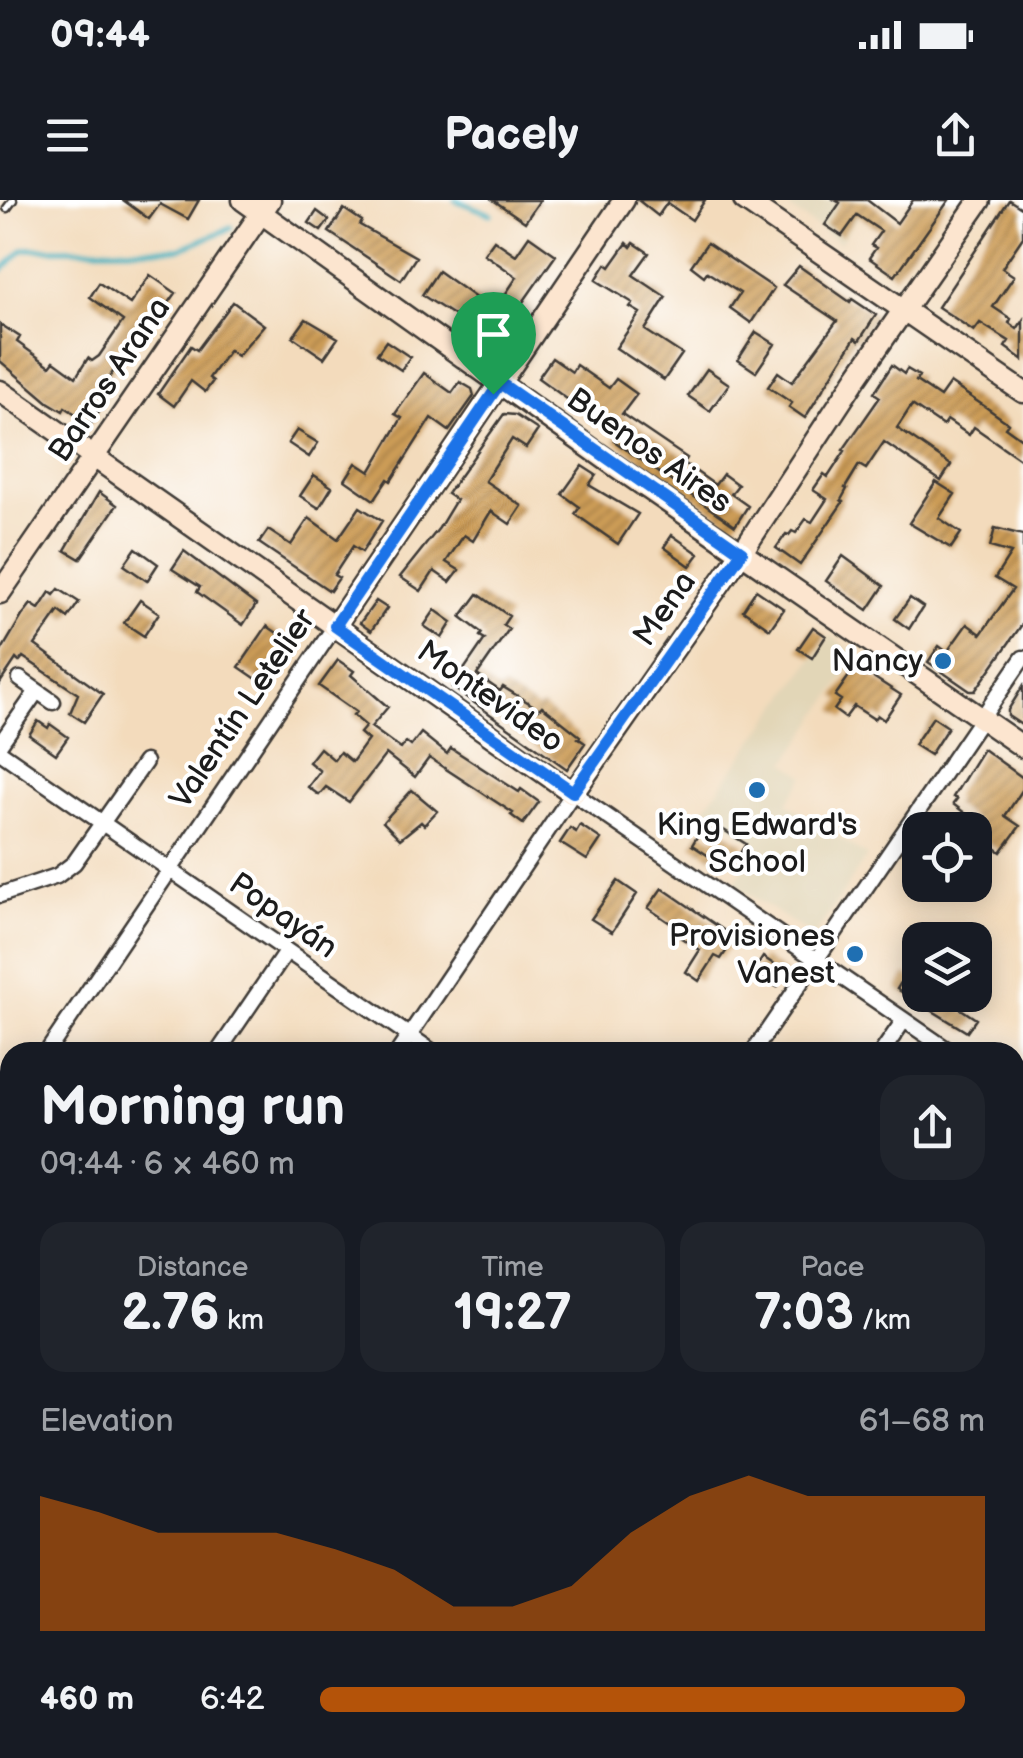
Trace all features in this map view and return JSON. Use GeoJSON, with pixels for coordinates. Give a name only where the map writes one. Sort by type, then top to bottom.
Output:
{"type":"FeatureCollection","features":[{"type":"Feature","properties":{"kind":"street","name":"Buenos Aires"},"geometry":{"type":"LineString","coordinates":[[243,200],[266,206],[500,383],[1023,747]]}},
{"type":"Feature","properties":{"kind":"street","name":"Valentín Letelier"},"geometry":{"type":"LineString","coordinates":[[54,1042],[624,200]]}},
{"type":"Feature","properties":{"kind":"street"},"geometry":{"type":"LineString","coordinates":[[744,200],[1023,392]]}},
{"type":"Feature","properties":{"kind":"street","name":"Mena"},"geometry":{"type":"LineString","coordinates":[[404,1042],[980,200]]}},
{"type":"Feature","properties":{"kind":"street","name":"Barros Arana"},"geometry":{"type":"LineString","coordinates":[[0,594],[266,206]]}},
{"type":"Feature","properties":{"kind":"street","name":"Montevideo"},"geometry":{"type":"LineString","coordinates":[[0,391],[936,1042]]}},
{"type":"Feature","properties":{"kind":"street"},"geometry":{"type":"LineString","coordinates":[[760,1042],[1023,658]]}},
{"type":"Feature","properties":{"kind":"street"},"geometry":{"type":"LineString","coordinates":[[20,680],[52,702]]}},
{"type":"Feature","properties":{"kind":"street"},"geometry":{"type":"LineString","coordinates":[[0,744],[37,691]]}},
{"type":"Feature","properties":{"kind":"street","name":"Popayán"},"geometry":{"type":"LineString","coordinates":[[0,752],[417,1042]]}},
{"type":"Feature","properties":{"kind":"street"},"geometry":{"type":"LineString","coordinates":[[0,896],[57,876],[74,863],[145,762]]}},
{"type":"Feature","properties":{"kind":"street"},"geometry":{"type":"LineString","coordinates":[[225,1042],[286,952]]}},
{"type":"Feature","properties":{"kind":"street"},"geometry":{"type":"LineString","coordinates":[[889,1042],[904,1020]]}},
{"type":"Feature","properties":{"kind":"lane"},"geometry":{"type":"LineString","coordinates":[[7,208],[14,200]]}},
{"type":"Feature","properties":{"kind":"shaded area"},"geometry":{"type":"Polygon","coordinates":[[[795,200],[870,200],[840,243],[789,208],[795,200]]]}},
{"type":"Feature","properties":{"kind":"shaded area","name":"King Edward's School"},"geometry":{"type":"Polygon","coordinates":[[[830,635],[859,656],[786,763],[805,776],[787,803],[867,856],[814,937],[734,884],[758,845],[704,809],[830,635]]]}},
{"type":"Feature","properties":{"kind":"building"},"geometry":{"type":"Polygon","coordinates":[[[123,200],[199,200],[188,219],[160,204],[149,219],[123,200]]]}},
{"type":"Feature","properties":{"kind":"building"},"geometry":{"type":"Polygon","coordinates":[[[493,200],[540,200],[525,222],[493,200]]]}},
{"type":"Feature","properties":{"kind":"building"},"geometry":{"type":"Polygon","coordinates":[[[638,200],[705,200],[692,220],[667,203],[658,216],[638,200]]]}},
{"type":"Feature","properties":{"kind":"building"},"geometry":{"type":"Polygon","coordinates":[[[835,200],[867,200],[897,223],[913,200],[949,200],[895,276],[869,258],[876,248],[871,245],[881,231],[857,215],[842,236],[825,225],[840,203],[835,200]]]}},
{"type":"Feature","properties":{"kind":"building"},"geometry":{"type":"Polygon","coordinates":[[[1009,200],[1023,209],[1023,237],[1002,268],[1014,276],[993,307],[1011,319],[1009,323],[1017,329],[1023,320],[1023,360],[1005,347],[1009,341],[980,323],[974,331],[938,307],[1009,200]]]}},
{"type":"Feature","properties":{"kind":"building"},"geometry":{"type":"Polygon","coordinates":[[[344,209],[362,221],[360,225],[416,257],[401,280],[329,232],[344,209]]]}},
{"type":"Feature","properties":{"kind":"building"},"geometry":{"type":"Polygon","coordinates":[[[317,211],[329,220],[321,231],[309,223],[317,211]]]}},
{"type":"Feature","properties":{"kind":"building"},"geometry":{"type":"Polygon","coordinates":[[[529,236],[556,255],[516,312],[521,315],[516,322],[522,326],[506,349],[422,295],[438,271],[494,311],[517,277],[484,254],[494,240],[516,255],[529,236]]]}},
{"type":"Feature","properties":{"kind":"building"},"geometry":{"type":"Polygon","coordinates":[[[627,243],[649,253],[633,275],[666,297],[645,330],[682,354],[664,380],[616,348],[640,313],[630,307],[633,303],[596,280],[627,243]]]}},
{"type":"Feature","properties":{"kind":"building"},"geometry":{"type":"Polygon","coordinates":[[[707,243],[774,288],[751,323],[730,308],[740,293],[691,266],[707,243]]]}},
{"type":"Feature","properties":{"kind":"building"},"geometry":{"type":"Polygon","coordinates":[[[799,266],[876,315],[859,341],[855,338],[805,418],[789,407],[792,403],[768,387],[778,372],[792,382],[837,321],[783,285],[799,266]]]}},
{"type":"Feature","properties":{"kind":"building"},"geometry":{"type":"Polygon","coordinates":[[[150,275],[176,293],[164,310],[159,307],[90,406],[99,412],[91,424],[65,407],[63,411],[48,402],[0,361],[0,324],[50,366],[54,361],[76,377],[88,358],[92,361],[99,356],[123,321],[90,297],[99,283],[130,304],[150,275]]]}},
{"type":"Feature","properties":{"kind":"building"},"geometry":{"type":"Polygon","coordinates":[[[233,302],[264,325],[237,356],[229,350],[209,378],[213,381],[205,392],[191,381],[174,406],[158,394],[191,346],[197,350],[233,302]]]}},
{"type":"Feature","properties":{"kind":"building"},"geometry":{"type":"Polygon","coordinates":[[[306,319],[338,338],[324,358],[293,337],[306,319]]]}},
{"type":"Feature","properties":{"kind":"building"},"geometry":{"type":"Polygon","coordinates":[[[756,332],[775,344],[756,372],[738,360],[756,332]]]}},
{"type":"Feature","properties":{"kind":"building"},"geometry":{"type":"Polygon","coordinates":[[[386,341],[410,357],[401,370],[377,354],[386,341]]]}},
{"type":"Feature","properties":{"kind":"building"},"geometry":{"type":"Polygon","coordinates":[[[552,358],[572,372],[576,365],[609,388],[616,379],[637,394],[622,414],[687,458],[684,463],[715,485],[723,474],[738,485],[731,494],[748,506],[735,526],[614,441],[618,436],[538,378],[552,358]]]}},
{"type":"Feature","properties":{"kind":"building"},"geometry":{"type":"Polygon","coordinates":[[[892,365],[904,374],[907,369],[919,376],[916,381],[940,397],[950,383],[1008,423],[1005,427],[1023,440],[1023,461],[974,427],[969,435],[947,420],[943,426],[912,405],[897,428],[951,465],[941,481],[884,442],[866,469],[859,465],[845,488],[843,502],[800,565],[776,548],[786,534],[796,533],[806,519],[812,522],[827,499],[813,490],[824,474],[828,477],[880,397],[874,393],[892,365]]]}},
{"type":"Feature","properties":{"kind":"building"},"geometry":{"type":"Polygon","coordinates":[[[707,369],[729,384],[710,411],[688,396],[707,369]]]}},
{"type":"Feature","properties":{"kind":"building"},"geometry":{"type":"Polygon","coordinates":[[[424,373],[452,393],[460,382],[472,389],[474,396],[449,431],[431,418],[391,481],[388,479],[374,500],[345,480],[356,463],[370,472],[402,418],[395,414],[424,373]]]}},
{"type":"Feature","properties":{"kind":"building"},"geometry":{"type":"Polygon","coordinates":[[[504,414],[515,415],[538,430],[526,448],[512,439],[485,481],[522,506],[510,524],[491,511],[473,541],[464,535],[446,562],[459,570],[450,582],[434,571],[421,591],[400,577],[439,528],[456,500],[447,494],[504,414]]]}},
{"type":"Feature","properties":{"kind":"building"},"geometry":{"type":"Polygon","coordinates":[[[297,430],[318,443],[309,457],[288,443],[297,430]]]}},
{"type":"Feature","properties":{"kind":"building"},"geometry":{"type":"Polygon","coordinates":[[[582,466],[596,475],[589,485],[638,514],[618,544],[575,514],[580,507],[562,494],[582,466]]]}},
{"type":"Feature","properties":{"kind":"building"},"geometry":{"type":"Polygon","coordinates":[[[314,475],[332,487],[319,508],[300,496],[314,475]]]}},
{"type":"Feature","properties":{"kind":"building"},"geometry":{"type":"Polygon","coordinates":[[[936,482],[955,494],[939,518],[961,533],[951,548],[909,523],[936,482]]]}},
{"type":"Feature","properties":{"kind":"building"},"geometry":{"type":"Polygon","coordinates":[[[99,492],[117,505],[80,559],[65,550],[99,492]]]}},
{"type":"Feature","properties":{"kind":"building"},"geometry":{"type":"Polygon","coordinates":[[[360,507],[382,521],[362,552],[353,546],[334,575],[339,578],[330,591],[259,543],[268,530],[291,545],[309,518],[338,539],[360,507]]]}},
{"type":"Feature","properties":{"kind":"building"},"geometry":{"type":"Polygon","coordinates":[[[995,528],[1023,535],[1023,623],[975,691],[970,691],[928,662],[939,646],[947,652],[967,624],[981,634],[1013,589],[995,578],[1011,553],[990,547],[995,528]]]}},
{"type":"Feature","properties":{"kind":"building"},"geometry":{"type":"Polygon","coordinates":[[[672,535],[699,554],[690,566],[664,547],[672,535]]]}},
{"type":"Feature","properties":{"kind":"building"},"geometry":{"type":"Polygon","coordinates":[[[136,548],[158,564],[147,581],[124,565],[136,548]]]}},
{"type":"Feature","properties":{"kind":"building"},"geometry":{"type":"Polygon","coordinates":[[[184,551],[256,605],[243,625],[197,592],[200,587],[172,569],[184,551]]]}},
{"type":"Feature","properties":{"kind":"building"},"geometry":{"type":"Polygon","coordinates":[[[843,556],[884,586],[868,610],[826,581],[843,556]]]}},
{"type":"Feature","properties":{"kind":"building"},"geometry":{"type":"Polygon","coordinates":[[[59,589],[79,602],[68,618],[59,611],[35,645],[103,694],[84,722],[70,713],[78,694],[23,657],[19,662],[16,659],[0,683],[0,653],[22,616],[31,604],[39,609],[50,592],[54,595],[59,589]]]}},
{"type":"Feature","properties":{"kind":"building"},"geometry":{"type":"Polygon","coordinates":[[[756,590],[784,609],[770,629],[743,610],[756,590]]]}},
{"type":"Feature","properties":{"kind":"building"},"geometry":{"type":"Polygon","coordinates":[[[478,594],[509,616],[503,625],[509,629],[477,675],[500,691],[503,687],[539,709],[542,706],[580,736],[585,743],[567,769],[452,687],[485,639],[461,617],[478,594]]]}},
{"type":"Feature","properties":{"kind":"building"},"geometry":{"type":"Polygon","coordinates":[[[910,598],[923,607],[909,629],[895,619],[910,598]]]}},
{"type":"Feature","properties":{"kind":"building"},"geometry":{"type":"Polygon","coordinates":[[[140,600],[159,613],[144,636],[124,623],[140,600]]]}},
{"type":"Feature","properties":{"kind":"building"},"geometry":{"type":"Polygon","coordinates":[[[376,601],[387,608],[371,631],[360,623],[376,601]]]}},
{"type":"Feature","properties":{"kind":"building"},"geometry":{"type":"Polygon","coordinates":[[[435,610],[452,622],[442,638],[424,626],[435,610]]]}},
{"type":"Feature","properties":{"kind":"building"},"geometry":{"type":"Polygon","coordinates":[[[267,626],[289,641],[261,682],[239,667],[267,626]]]}},
{"type":"Feature","properties":{"kind":"building"},"geometry":{"type":"Polygon","coordinates":[[[813,627],[826,636],[812,658],[798,649],[813,627]]]}},
{"type":"Feature","properties":{"kind":"building"},"geometry":{"type":"Polygon","coordinates":[[[338,660],[388,707],[371,727],[401,749],[406,742],[411,746],[421,733],[447,754],[451,748],[519,792],[521,789],[539,802],[523,824],[513,813],[429,758],[415,777],[386,754],[349,802],[326,787],[319,795],[308,787],[320,771],[309,762],[320,748],[334,760],[340,752],[352,762],[368,740],[360,733],[366,726],[353,715],[356,712],[319,686],[338,660]]]}},
{"type":"Feature","properties":{"kind":"building"},"geometry":{"type":"Polygon","coordinates":[[[856,666],[901,695],[884,720],[877,715],[874,719],[854,706],[845,718],[834,710],[841,700],[835,696],[856,666]]]}},
{"type":"Feature","properties":{"kind":"building"},"geometry":{"type":"Polygon","coordinates":[[[1023,686],[1023,726],[1008,716],[1008,710],[1023,686]]]}},
{"type":"Feature","properties":{"kind":"building"},"geometry":{"type":"Polygon","coordinates":[[[933,717],[948,727],[930,755],[914,745],[933,717]]]}},
{"type":"Feature","properties":{"kind":"building"},"geometry":{"type":"Polygon","coordinates":[[[38,721],[68,737],[56,754],[29,735],[38,721]]]}},
{"type":"Feature","properties":{"kind":"building"},"geometry":{"type":"Polygon","coordinates":[[[983,749],[1023,778],[1023,789],[1005,816],[1020,826],[1001,852],[992,846],[992,812],[964,812],[953,804],[957,799],[953,797],[983,749]]]}},
{"type":"Feature","properties":{"kind":"building"},"geometry":{"type":"Polygon","coordinates":[[[412,790],[437,811],[424,825],[421,822],[400,839],[383,822],[412,790]]]}},
{"type":"Feature","properties":{"kind":"building"},"geometry":{"type":"Polygon","coordinates":[[[580,825],[601,839],[587,860],[560,843],[570,828],[576,832],[580,825]]]}},
{"type":"Feature","properties":{"kind":"building"},"geometry":{"type":"Polygon","coordinates":[[[722,829],[746,844],[736,859],[716,852],[712,858],[692,845],[701,830],[715,839],[722,829]]]}},
{"type":"Feature","properties":{"kind":"building"},"geometry":{"type":"Polygon","coordinates":[[[618,881],[637,894],[612,932],[591,919],[618,881]]]}},
{"type":"Feature","properties":{"kind":"building"},"geometry":{"type":"Polygon","coordinates":[[[662,888],[735,938],[721,959],[715,956],[699,981],[686,972],[700,950],[672,932],[676,927],[648,908],[662,888]]]}},
{"type":"Feature","properties":{"kind":"building"},"geometry":{"type":"Polygon","coordinates":[[[763,957],[787,973],[777,987],[753,972],[763,957]]]}},
{"type":"Feature","properties":{"kind":"building"},"geometry":{"type":"Polygon","coordinates":[[[934,1012],[966,1012],[976,1019],[967,1032],[934,1012]]]}},
{"type":"Feature","properties":{"kind":"waterway"},"geometry":{"type":"LineString","coordinates":[[455,200],[491,214]]}},
{"type":"Feature","properties":{"kind":"waterway"},"geometry":{"type":"LineString","coordinates":[[0,272],[24,249],[179,249],[231,228]]}},
{"type":"Feature","properties":{"kind":"place","name":"Nancy"},"geometry":{"type":"Point","coordinates":[943,661]}},
{"type":"Feature","properties":{"kind":"place","name":"King Edward's School"},"geometry":{"type":"Point","coordinates":[757,790]}},
{"type":"Feature","properties":{"kind":"place","name":"Provisiones Vanest"},"geometry":{"type":"Point","coordinates":[855,954]}},
{"type":"Feature","properties":{"kind":"route"},"geometry":{"type":"LineString","coordinates":[[500,383],[742,552],[573,792],[335,626],[493,394],[500,383]]}}]}
